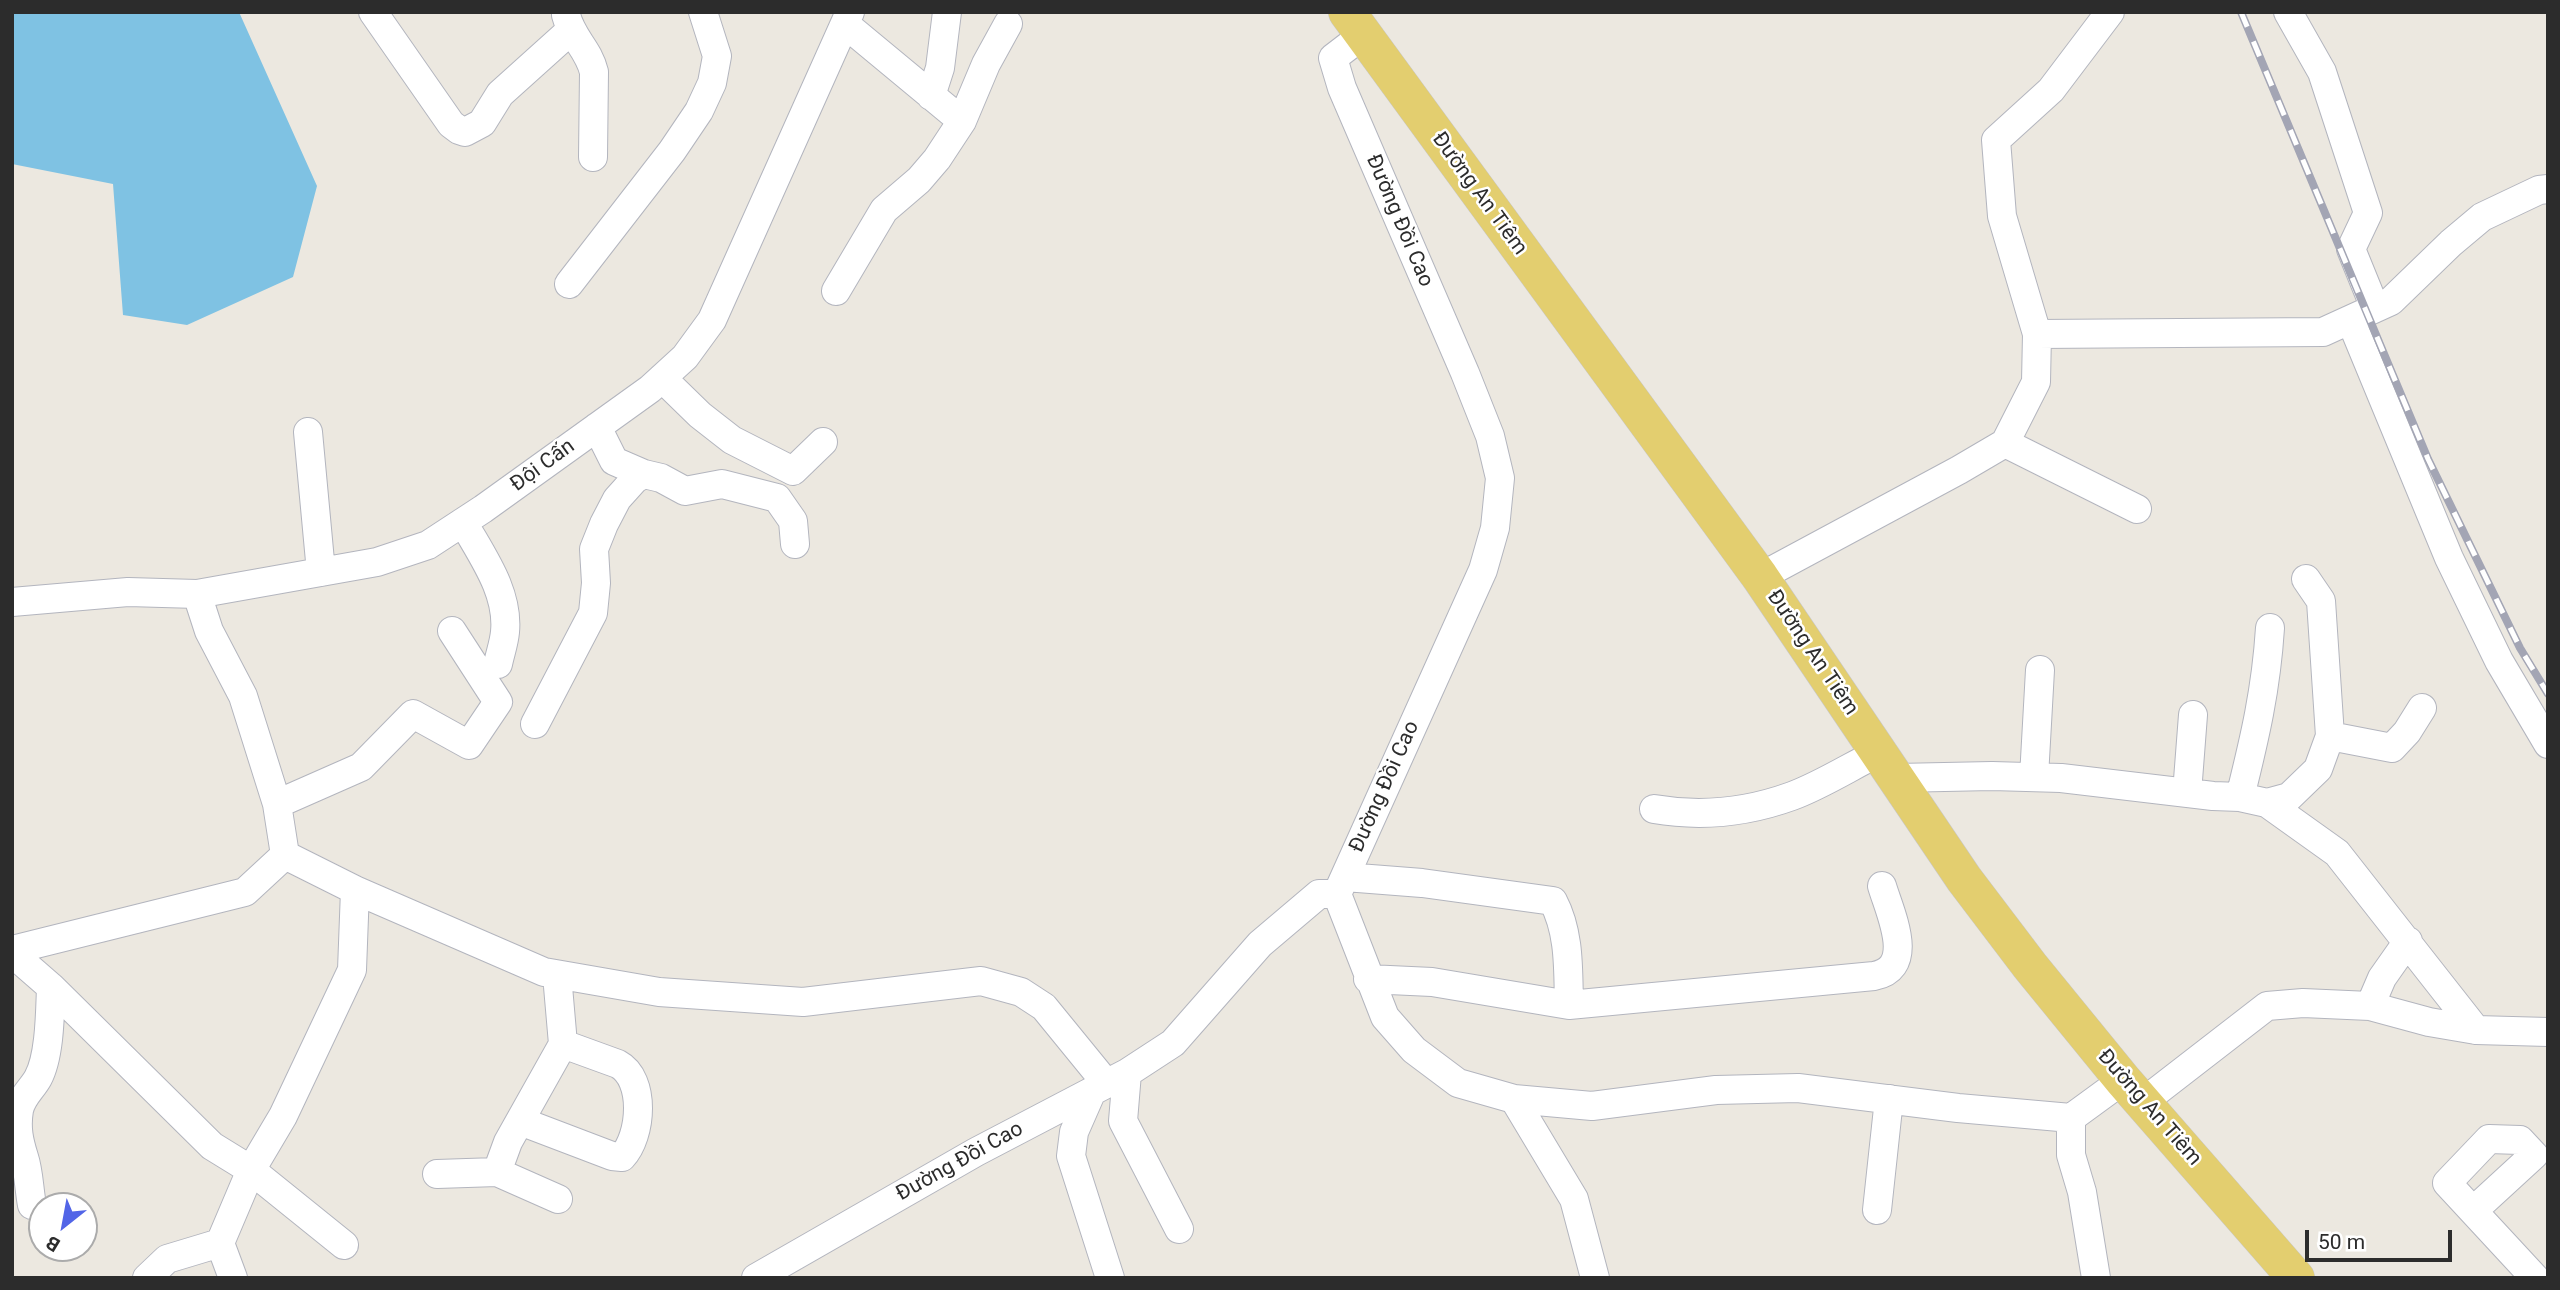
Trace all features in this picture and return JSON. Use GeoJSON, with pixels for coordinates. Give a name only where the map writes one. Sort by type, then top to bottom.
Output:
{"type":"FeatureCollection","features":[{"type":"Feature","properties":{"kind":"main road","name":"Đường An Tiêm"},"geometry":{"type":"LineString","coordinates":[[1355,23],[1760,577],[1964,879],[2030,966],[2133,1091],[2296,1278]]}},
{"type":"Feature","properties":{"kind":"street"},"geometry":{"type":"LineString","coordinates":[[373,12],[452,124],[465,132],[482,123],[499,94],[568,22],[591,59],[594,72],[593,157]]}},
{"type":"Feature","properties":{"kind":"street"},"geometry":{"type":"LineString","coordinates":[[569,284],[672,151],[699,111],[712,83],[717,56],[703,12]]}},
{"type":"Feature","properties":{"kind":"street"},"geometry":{"type":"LineString","coordinates":[[932,96],[940,68],[947,12]]}},
{"type":"Feature","properties":{"kind":"street"},"geometry":{"type":"LineString","coordinates":[[1760,577],[2005,443],[2036,382],[2037,334],[2002,216],[1996,140],[2051,90],[2110,12]]}},
{"type":"Feature","properties":{"kind":"street"},"geometry":{"type":"LineString","coordinates":[[2288,12],[2322,72],[2363,190],[2368,213],[2351,249],[2363,314],[2449,558],[2499,661],[2548,744]]}},
{"type":"Feature","properties":{"kind":"street"},"geometry":{"type":"LineString","coordinates":[[848,18],[962,121]]}},
{"type":"Feature","properties":{"kind":"street","name":"Đội Cấn"},"geometry":{"type":"LineString","coordinates":[[12,602],[128,592],[197,594],[377,562],[428,545],[463,522],[597,427],[662,378],[685,357],[712,320],[848,18]]}},
{"type":"Feature","properties":{"kind":"street","name":"Đường Đồi Cao"},"geometry":{"type":"LineString","coordinates":[[756,1278],[1173,1043],[1260,944],[1319,894],[1341,885],[1483,570],[1495,528],[1500,478],[1490,436],[1465,373],[1342,88],[1333,58],[1355,23]]}},
{"type":"Feature","properties":{"kind":"street"},"geometry":{"type":"LineString","coordinates":[[836,291],[884,210],[919,180],[937,159],[962,121],[986,64],[1008,24]]}},
{"type":"Feature","properties":{"kind":"street"},"geometry":{"type":"LineString","coordinates":[[2037,334],[2323,332],[2391,301],[2482,217],[2539,190],[2548,189]]}},
{"type":"Feature","properties":{"kind":"street"},"geometry":{"type":"LineString","coordinates":[[662,378],[700,415],[732,440],[793,471],[823,442]]}},
{"type":"Feature","properties":{"kind":"street"},"geometry":{"type":"LineString","coordinates":[[597,427],[614,461],[661,478],[685,491],[722,484],[777,498],[793,521],[796,544]]}},
{"type":"Feature","properties":{"kind":"street"},"geometry":{"type":"LineString","coordinates":[[308,432],[321,572]]}},
{"type":"Feature","properties":{"kind":"street"},"geometry":{"type":"LineString","coordinates":[[2005,443],[2137,509]]}},
{"type":"Feature","properties":{"kind":"street"},"geometry":{"type":"LineString","coordinates":[[535,724],[593,613],[596,583],[594,550],[604,524],[617,499],[644,474]]}},
{"type":"Feature","properties":{"kind":"street"},"geometry":{"type":"LineString","coordinates":[[463,522],[498,586],[505,610],[505,633],[498,664]]}},
{"type":"Feature","properties":{"kind":"street"},"geometry":{"type":"LineString","coordinates":[[2267,803],[2289,797],[2318,769],[2330,736],[2321,601],[2306,579]]}},
{"type":"Feature","properties":{"kind":"street"},"geometry":{"type":"LineString","coordinates":[[197,594],[209,632],[243,696],[277,804],[285,855]]}},
{"type":"Feature","properties":{"kind":"street"},"geometry":{"type":"LineString","coordinates":[[2240,797],[2260,715],[2270,628]]}},
{"type":"Feature","properties":{"kind":"street"},"geometry":{"type":"LineString","coordinates":[[277,804],[361,767],[413,714],[468,745],[498,702],[452,631]]}},
{"type":"Feature","properties":{"kind":"street"},"geometry":{"type":"LineString","coordinates":[[2034,777],[2040,670]]}},
{"type":"Feature","properties":{"kind":"street"},"geometry":{"type":"LineString","coordinates":[[2330,736],[2392,748],[2407,732],[2422,708]]}},
{"type":"Feature","properties":{"kind":"street"},"geometry":{"type":"LineString","coordinates":[[2187,793],[2193,715]]}},
{"type":"Feature","properties":{"kind":"street"},"geometry":{"type":"LineString","coordinates":[[1654,809],[1683,814],[1740,810],[1888,765],[2240,797],[2267,803],[2337,852],[2476,1030]]}},
{"type":"Feature","properties":{"kind":"street"},"geometry":{"type":"LineString","coordinates":[[285,855],[355,890],[544,972],[557,975],[659,992],[803,1002],[981,981],[1021,992],[1044,1007],[1108,1082],[1123,1121],[1179,1229]]}},
{"type":"Feature","properties":{"kind":"street"},"geometry":{"type":"LineString","coordinates":[[12,952],[245,892],[285,855]]}},
{"type":"Feature","properties":{"kind":"street"},"geometry":{"type":"LineString","coordinates":[[1569,1005],[1563,918],[1553,901],[1422,883],[1341,885],[1368,979],[1385,1017],[1413,1050],[1458,1083],[1514,1099],[1592,1106],[1716,1090],[1798,1088],[2071,1118],[2133,1091],[2267,1006],[2304,1003],[2370,1006],[2429,1022],[2476,1030],[2538,1031],[2548,1054]]}},
{"type":"Feature","properties":{"kind":"street"},"geometry":{"type":"LineString","coordinates":[[1368,979],[1432,982],[1569,1005],[1882,975],[1894,965],[1898,948],[1898,937],[1882,886]]}},
{"type":"Feature","properties":{"kind":"street"},"geometry":{"type":"LineString","coordinates":[[233,1278],[220,1243],[251,1170],[283,1116],[352,970],[355,890]]}},
{"type":"Feature","properties":{"kind":"street"},"geometry":{"type":"LineString","coordinates":[[2370,1006],[2382,978],[2408,941]]}},
{"type":"Feature","properties":{"kind":"street"},"geometry":{"type":"LineString","coordinates":[[12,952],[212,1146],[251,1170],[344,1245]]}},
{"type":"Feature","properties":{"kind":"street"},"geometry":{"type":"LineString","coordinates":[[497,1172],[508,1142],[563,1044],[557,975]]}},
{"type":"Feature","properties":{"kind":"street"},"geometry":{"type":"LineString","coordinates":[[30,1192],[20,1148],[18,1123],[20,1106],[38,1077],[47,1044],[51,987]]}},
{"type":"Feature","properties":{"kind":"street"},"geometry":{"type":"LineString","coordinates":[[520,1121],[612,1156],[622,1157],[626,1152],[634,1133],[637,1115],[636,1091],[631,1075],[618,1064],[563,1044]]}},
{"type":"Feature","properties":{"kind":"street"},"geometry":{"type":"LineString","coordinates":[[1108,1082],[1074,1132],[1071,1157],[1110,1278]]}},
{"type":"Feature","properties":{"kind":"street"},"geometry":{"type":"LineString","coordinates":[[1514,1099],[1574,1199],[1595,1278]]}},
{"type":"Feature","properties":{"kind":"street"},"geometry":{"type":"LineString","coordinates":[[1877,1210],[1889,1099]]}},
{"type":"Feature","properties":{"kind":"street"},"geometry":{"type":"LineString","coordinates":[[2071,1118],[2071,1155],[2082,1192],[2096,1278]]}},
{"type":"Feature","properties":{"kind":"street"},"geometry":{"type":"LineString","coordinates":[[438,1174],[497,1172],[558,1199]]}},
{"type":"Feature","properties":{"kind":"street"},"geometry":{"type":"LineString","coordinates":[[2473,1211],[2535,1278]]}},
{"type":"Feature","properties":{"kind":"street"},"geometry":{"type":"LineString","coordinates":[[147,1278],[167,1259],[220,1243]]}},
{"type":"Feature","properties":{"kind":"water"},"geometry":{"type":"Polygon","coordinates":[[[12,12],[239,12],[317,186],[293,277],[187,325],[123,315],[113,184],[12,164],[12,12]]]}},
{"type":"Feature","properties":{"kind":"railway"},"geometry":{"type":"LineString","coordinates":[[2241,12],[2428,459],[2520,648],[2548,694]]}}]}
